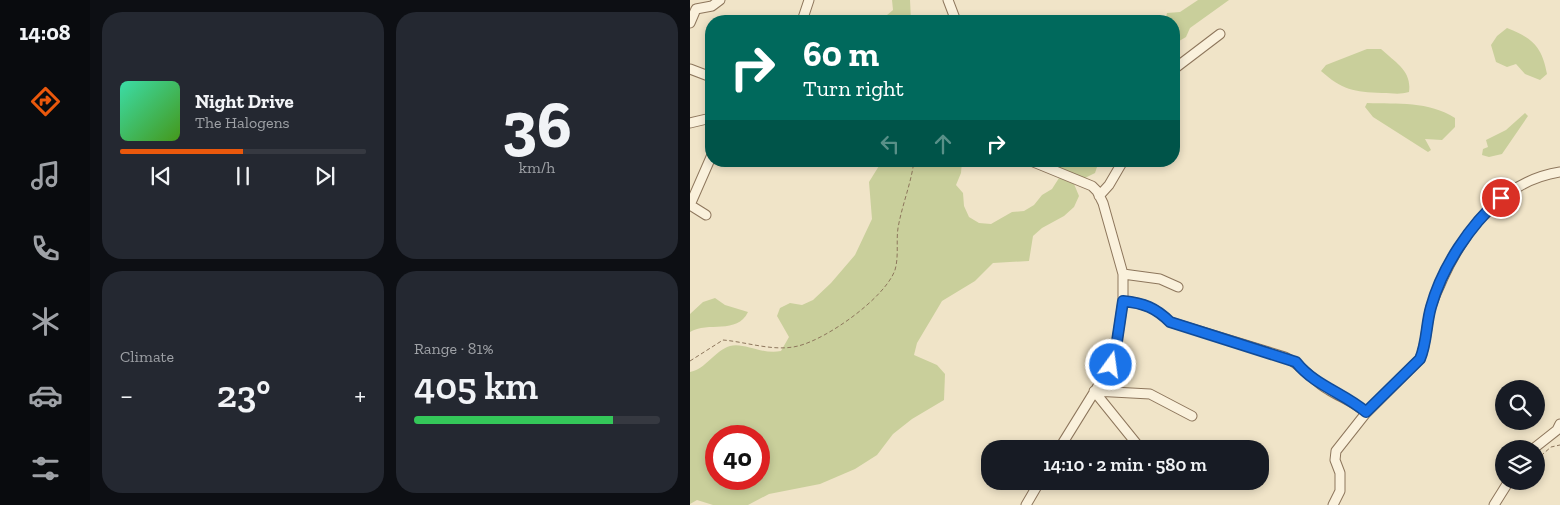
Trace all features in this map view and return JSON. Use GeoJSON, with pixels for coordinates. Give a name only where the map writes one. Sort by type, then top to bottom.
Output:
{"type":"FeatureCollection","features":[{"type":"Feature","properties":{"kind":"street"},"geometry":{"type":"LineString","coordinates":[[690,23],[696,9],[712,6],[720,0]]}},
{"type":"Feature","properties":{"kind":"street"},"geometry":{"type":"LineString","coordinates":[[804,15],[809,0]]}},
{"type":"Feature","properties":{"kind":"street"},"geometry":{"type":"LineString","coordinates":[[948,0],[954,15]]}},
{"type":"Feature","properties":{"kind":"street"},"geometry":{"type":"LineString","coordinates":[[1180,64],[1220,34]]}},
{"type":"Feature","properties":{"kind":"street"},"geometry":{"type":"LineString","coordinates":[[690,69],[705,75]]}},
{"type":"Feature","properties":{"kind":"street"},"geometry":{"type":"LineString","coordinates":[[690,123],[705,119]]}},
{"type":"Feature","properties":{"kind":"street"},"geometry":{"type":"LineString","coordinates":[[706,215],[690,205],[707,167]]}},
{"type":"Feature","properties":{"kind":"street"},"geometry":{"type":"LineString","coordinates":[[1046,167],[1092,186],[1099,196],[1123,274],[1123,301],[1116,348],[1111,365],[1064,440]]}},
{"type":"Feature","properties":{"kind":"street"},"geometry":{"type":"LineString","coordinates":[[1099,196],[1110,185],[1120,167]]}},
{"type":"Feature","properties":{"kind":"street"},"geometry":{"type":"LineString","coordinates":[[1333,505],[1340,490],[1340,473],[1335,460],[1336,451],[1366,412],[1420,359],[1424,350],[1432,305],[1462,242],[1475,224],[1509,192],[1543,174],[1560,172]]}},
{"type":"Feature","properties":{"kind":"street"},"geometry":{"type":"LineString","coordinates":[[1123,274],[1160,279],[1178,287]]}},
{"type":"Feature","properties":{"kind":"street"},"geometry":{"type":"LineString","coordinates":[[1123,301],[1139,303],[1158,310],[1170,322],[1296,362],[1303,371],[1328,390],[1343,396],[1366,412]]}},
{"type":"Feature","properties":{"kind":"street"},"geometry":{"type":"LineString","coordinates":[[1094,391],[1150,394],[1192,416]]}},
{"type":"Feature","properties":{"kind":"street"},"geometry":{"type":"LineString","coordinates":[[1094,391],[1134,440]]}},
{"type":"Feature","properties":{"kind":"street"},"geometry":{"type":"LineString","coordinates":[[1544,440],[1557,430],[1560,424]]}},
{"type":"Feature","properties":{"kind":"street"},"geometry":{"type":"LineString","coordinates":[[1026,505],[1035,490]]}},
{"type":"Feature","properties":{"kind":"street"},"geometry":{"type":"LineString","coordinates":[[1494,505],[1503,490]]}},
{"type":"Feature","properties":{"kind":"path"},"geometry":{"type":"LineString","coordinates":[[690,361],[723,340],[772,348],[797,346],[827,333],[861,310],[876,296],[894,270],[898,231],[913,167]]}},
{"type":"Feature","properties":{"kind":"path"},"geometry":{"type":"LineString","coordinates":[[1545,452],[1551,447],[1560,445]]}},
{"type":"Feature","properties":{"kind":"green space"},"geometry":{"type":"Polygon","coordinates":[[[892,0],[910,0],[911,15],[887,15],[893,10],[892,0]]]}},
{"type":"Feature","properties":{"kind":"green space"},"geometry":{"type":"Polygon","coordinates":[[[1198,0],[1229,0],[1190,28],[1186,37],[1180,40],[1180,15],[1166,15],[1167,13],[1180,12],[1198,0]]]}},
{"type":"Feature","properties":{"kind":"green space"},"geometry":{"type":"Polygon","coordinates":[[[1507,28],[1530,40],[1539,50],[1547,74],[1540,80],[1525,74],[1516,64],[1507,67],[1496,62],[1491,45],[1497,36],[1507,28]]]}},
{"type":"Feature","properties":{"kind":"green space"},"geometry":{"type":"Polygon","coordinates":[[[1367,49],[1381,49],[1402,68],[1408,78],[1409,92],[1396,94],[1356,91],[1335,82],[1321,71],[1326,65],[1367,49]]]}},
{"type":"Feature","properties":{"kind":"green space"},"geometry":{"type":"Polygon","coordinates":[[[1367,103],[1424,106],[1455,118],[1455,127],[1442,140],[1425,139],[1431,150],[1428,152],[1373,117],[1365,107],[1367,103]]]}},
{"type":"Feature","properties":{"kind":"green space"},"geometry":{"type":"Polygon","coordinates":[[[1525,113],[1528,116],[1502,154],[1489,157],[1482,155],[1483,149],[1488,147],[1486,140],[1506,130],[1525,113]]]}},
{"type":"Feature","properties":{"kind":"green space"},"geometry":{"type":"Polygon","coordinates":[[[878,167],[962,167],[956,185],[963,193],[964,206],[969,217],[979,223],[991,224],[1012,212],[1024,211],[1052,189],[1059,178],[1074,184],[1079,196],[1074,207],[1064,216],[1042,228],[1033,236],[1029,261],[993,263],[975,281],[942,301],[917,343],[914,355],[937,365],[945,374],[944,400],[912,419],[893,434],[877,455],[855,469],[820,484],[769,494],[748,505],[713,505],[697,500],[690,504],[690,372],[701,367],[724,348],[730,346],[735,345],[774,352],[781,351],[789,337],[777,316],[780,308],[790,303],[802,305],[813,300],[831,283],[855,255],[872,219],[869,182],[878,167]]]}},
{"type":"Feature","properties":{"kind":"green space"},"geometry":{"type":"Polygon","coordinates":[[[1057,167],[1097,167],[1095,173],[1083,179],[1057,167]]]}},
{"type":"Feature","properties":{"kind":"green space"},"geometry":{"type":"Polygon","coordinates":[[[715,298],[725,305],[748,312],[743,319],[730,326],[705,327],[690,332],[690,314],[703,302],[715,298]]]}},
{"type":"Feature","properties":{"kind":"route"},"geometry":{"type":"LineString","coordinates":[[1111,365],[1116,348],[1123,301],[1139,303],[1158,310],[1170,322],[1296,362],[1303,371],[1328,390],[1343,396],[1366,412],[1420,359],[1424,350],[1426,327],[1432,305],[1447,270],[1462,242],[1475,224],[1501,198]]}}]}
